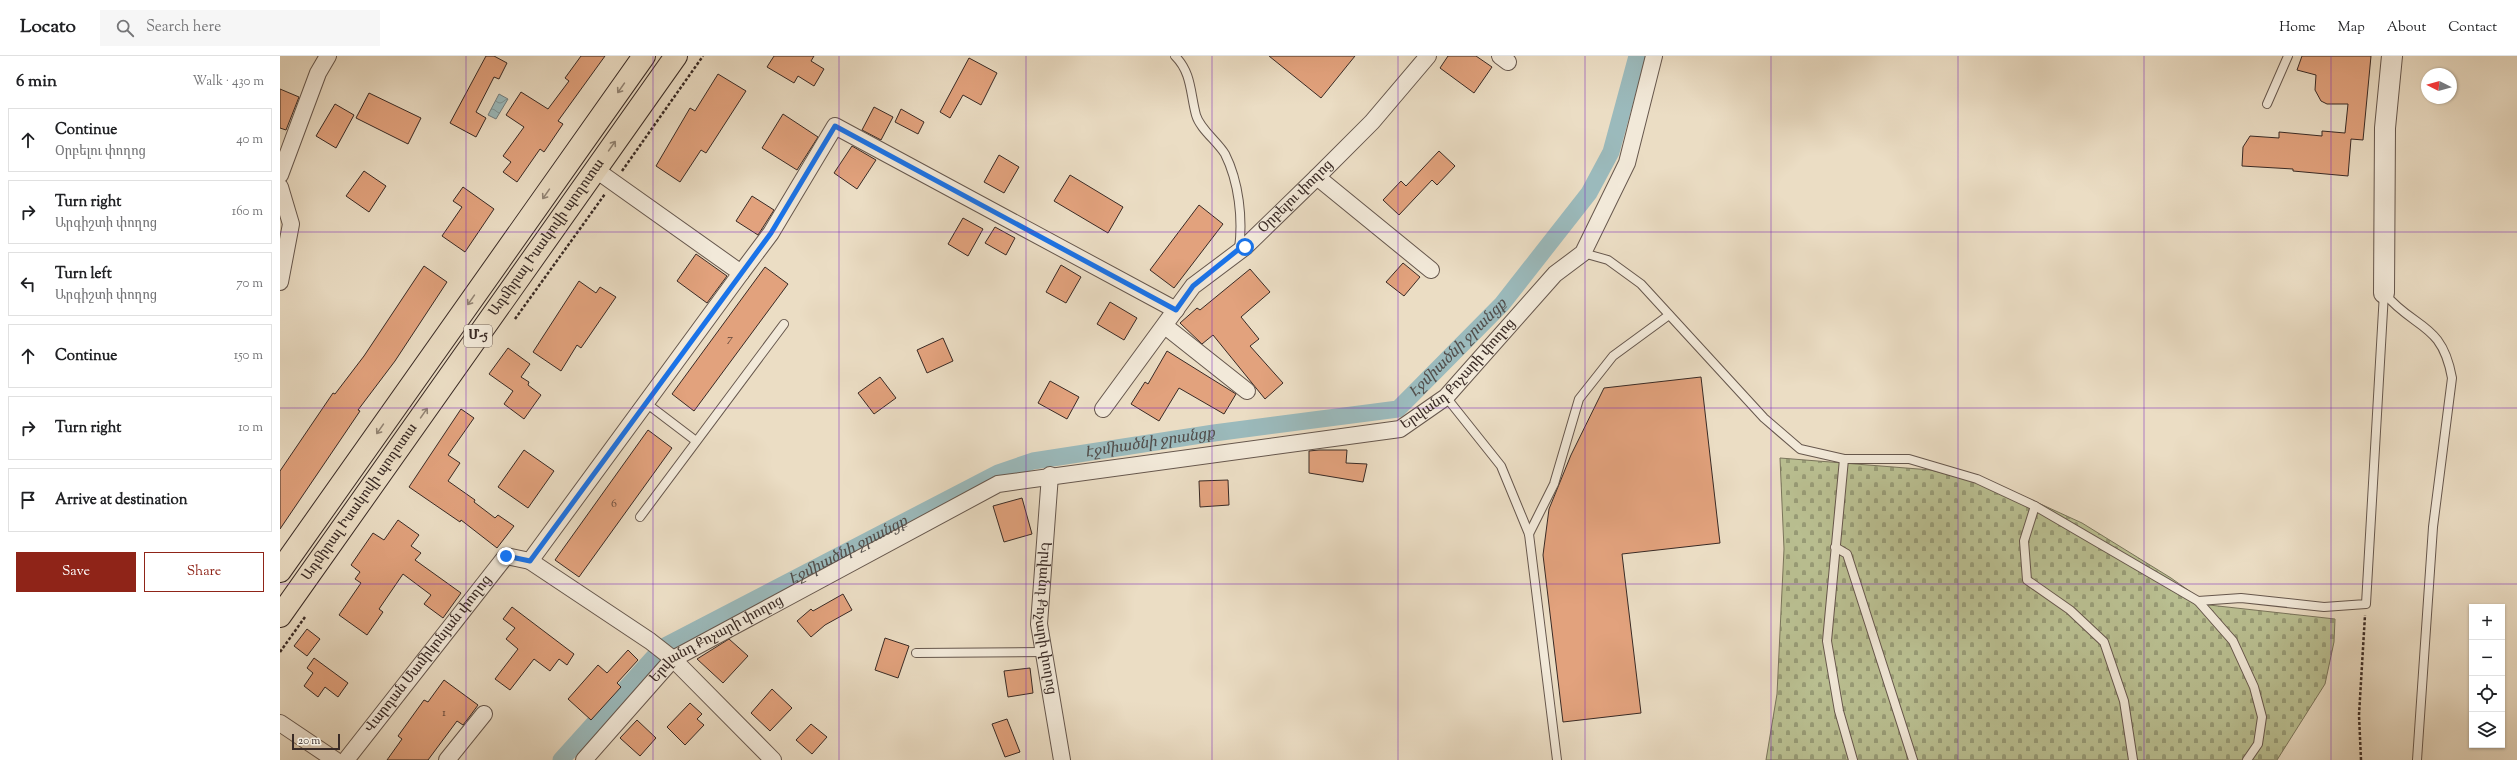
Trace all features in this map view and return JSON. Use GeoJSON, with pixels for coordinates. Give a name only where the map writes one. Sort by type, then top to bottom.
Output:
{"type":"FeatureCollection","features":[{"type":"Feature","properties":{"kind":"highway","name":"Ադմիրալ Իսակովի պողոտա"},"geometry":{"type":"LineString","coordinates":[[280,571],[644,56]]}},
{"type":"Feature","properties":{"kind":"highway","name":"Ադմիրալ Իսակովի պողոտա"},"geometry":{"type":"LineString","coordinates":[[280,616],[676,56]]}},
{"type":"Feature","properties":{"kind":"street"},"geometry":{"type":"LineString","coordinates":[[280,175],[318,73],[328,56]]}},
{"type":"Feature","properties":{"kind":"street","name":"Օրբելու փողոց"},"geometry":{"type":"LineString","coordinates":[[1103,409],[1193,286],[1239,249],[1245,247],[1317,177],[1372,122],[1428,56]]}},
{"type":"Feature","properties":{"kind":"street","name":"Երվանդ Քոչարի փողոց"},"geometry":{"type":"LineString","coordinates":[[584,760],[673,659],[998,484],[1050,475],[1400,429],[1446,397],[1554,274],[1583,253],[1627,163],[1654,56]]}},
{"type":"Feature","properties":{"kind":"street"},"geometry":{"type":"LineString","coordinates":[[2384,293],[2385,128],[2392,56]]}},
{"type":"Feature","properties":{"kind":"street"},"geometry":{"type":"LineString","coordinates":[[773,760],[673,659],[650,641],[530,561],[771,233],[835,126],[1176,310]]}},
{"type":"Feature","properties":{"kind":"street"},"geometry":{"type":"LineString","coordinates":[[596,170],[741,273]]}},
{"type":"Feature","properties":{"kind":"street"},"geometry":{"type":"LineString","coordinates":[[1317,177],[1431,270]]}},
{"type":"Feature","properties":{"kind":"street"},"geometry":{"type":"LineString","coordinates":[[280,187],[291,224],[280,282]]}},
{"type":"Feature","properties":{"kind":"street"},"geometry":{"type":"LineString","coordinates":[[1165,326],[1247,391]]}},
{"type":"Feature","properties":{"kind":"street","name":"Երվանդ Քոչարի փողոց"},"geometry":{"type":"LineString","coordinates":[[1050,475],[1040,624],[1062,760]]}},
{"type":"Feature","properties":{"kind":"street","name":"Վարդան Մամիկոնյան փողոց"},"geometry":{"type":"LineString","coordinates":[[346,760],[506,556],[530,561]]}},
{"type":"Feature","properties":{"kind":"street"},"geometry":{"type":"LineString","coordinates":[[447,760],[484,714]]}},
{"type":"Feature","properties":{"kind":"street"},"geometry":{"type":"LineString","coordinates":[[280,723],[334,760]]}},
{"type":"Feature","properties":{"kind":"lane"},"geometry":{"type":"LineString","coordinates":[[1175,56],[1185,66],[1193,92],[1196,116],[1225,155],[1240,202],[1241,230],[1239,249]]}},
{"type":"Feature","properties":{"kind":"lane"},"geometry":{"type":"LineString","coordinates":[[2267,104],[2288,56]]}},
{"type":"Feature","properties":{"kind":"lane"},"geometry":{"type":"LineString","coordinates":[[1583,253],[1608,260],[1641,284],[1764,418],[1800,449],[1844,459],[1909,459],[1977,479],[2035,506],[2198,601],[2232,641],[2254,687],[2262,717],[2258,744],[2247,760]]}},
{"type":"Feature","properties":{"kind":"lane"},"geometry":{"type":"LineString","coordinates":[[2198,601],[2241,598],[2324,607],[2366,604],[2384,293]]}},
{"type":"Feature","properties":{"kind":"lane"},"geometry":{"type":"LineString","coordinates":[[2384,293],[2403,312],[2430,329],[2440,340],[2450,361],[2452,378],[2433,527],[2417,760]]}},
{"type":"Feature","properties":{"kind":"lane"},"geometry":{"type":"LineString","coordinates":[[1529,534],[1554,484],[1579,399],[1613,356],[1669,315]]}},
{"type":"Feature","properties":{"kind":"lane"},"geometry":{"type":"LineString","coordinates":[[640,517],[784,324]]}},
{"type":"Feature","properties":{"kind":"lane"},"geometry":{"type":"LineString","coordinates":[[1446,397],[1501,466],[1529,534],[1557,760]]}},
{"type":"Feature","properties":{"kind":"lane"},"geometry":{"type":"LineString","coordinates":[[646,403],[696,441]]}},
{"type":"Feature","properties":{"kind":"lane"},"geometry":{"type":"LineString","coordinates":[[1844,459],[1827,642],[1839,711],[1854,760]]}},
{"type":"Feature","properties":{"kind":"lane"},"geometry":{"type":"LineString","coordinates":[[2035,506],[2024,541],[2027,580],[2070,610],[2104,642],[2124,701],[2133,760]]}},
{"type":"Feature","properties":{"kind":"lane"},"geometry":{"type":"LineString","coordinates":[[1835,547],[1847,554],[1913,760]]}},
{"type":"Feature","properties":{"kind":"lane"},"geometry":{"type":"LineString","coordinates":[[916,653],[1044,652]]}},
{"type":"Feature","properties":{"kind":"path"},"geometry":{"type":"LineString","coordinates":[[512,323],[703,56]]}},
{"type":"Feature","properties":{"kind":"path"},"geometry":{"type":"LineString","coordinates":[[2361,760],[2359,715],[2366,604]]}},
{"type":"Feature","properties":{"kind":"path"},"geometry":{"type":"LineString","coordinates":[[280,652],[307,613]]}},
{"type":"Feature","properties":{"kind":"green space"},"geometry":{"type":"Polygon","coordinates":[[[1780,458],[1931,470],[2012,491],[2082,523],[2171,578],[2209,605],[2335,619],[2334,642],[2325,684],[2277,760],[1766,760],[1777,694],[1784,549],[1780,458]]]}},
{"type":"Feature","properties":{"kind":"water"},"geometry":{"type":"Polygon","coordinates":[[[499,94],[508,99],[496,119],[488,115],[499,94]]]}},
{"type":"Feature","properties":{"kind":"building"},"geometry":{"type":"Polygon","coordinates":[[[486,56],[494,56],[507,63],[499,79],[494,77],[476,112],[486,118],[476,137],[450,123],[486,56]]]}},
{"type":"Feature","properties":{"kind":"building"},"geometry":{"type":"Polygon","coordinates":[[[581,56],[605,56],[558,121],[563,124],[544,152],[540,149],[517,182],[503,172],[511,162],[503,156],[524,127],[506,115],[521,92],[548,109],[569,81],[565,78],[581,56]]]}},
{"type":"Feature","properties":{"kind":"building"},"geometry":{"type":"Polygon","coordinates":[[[774,56],[814,56],[811,61],[824,69],[814,86],[798,76],[794,83],[767,67],[774,56]]]}},
{"type":"Feature","properties":{"kind":"building"},"geometry":{"type":"Polygon","coordinates":[[[1269,56],[1355,56],[1321,98],[1269,56]]]}},
{"type":"Feature","properties":{"kind":"building"},"geometry":{"type":"Polygon","coordinates":[[[1448,56],[1476,56],[1492,67],[1474,93],[1440,68],[1448,56]]]}},
{"type":"Feature","properties":{"kind":"building"},"geometry":{"type":"Polygon","coordinates":[[[2302,56],[2371,56],[2363,140],[2351,139],[2348,176],[2293,171],[2293,169],[2242,166],[2243,147],[2250,136],[2279,138],[2279,132],[2322,136],[2322,131],[2345,133],[2348,104],[2327,104],[2321,101],[2315,90],[2316,75],[2297,70],[2302,56]]]}},
{"type":"Feature","properties":{"kind":"building"},"geometry":{"type":"Polygon","coordinates":[[[969,58],[997,73],[981,105],[963,95],[950,118],[940,112],[969,58]]]}},
{"type":"Feature","properties":{"kind":"building"},"geometry":{"type":"Polygon","coordinates":[[[718,74],[746,91],[706,153],[701,150],[680,182],[656,166],[690,108],[695,111],[718,74]]]}},
{"type":"Feature","properties":{"kind":"building"},"geometry":{"type":"Polygon","coordinates":[[[280,89],[299,97],[286,130],[280,128],[280,89]]]}},
{"type":"Feature","properties":{"kind":"building"},"geometry":{"type":"Polygon","coordinates":[[[369,93],[421,118],[408,144],[356,118],[369,93]]]}},
{"type":"Feature","properties":{"kind":"building"},"geometry":{"type":"Polygon","coordinates":[[[335,104],[354,115],[336,148],[316,136],[335,104]]]}},
{"type":"Feature","properties":{"kind":"building"},"geometry":{"type":"Polygon","coordinates":[[[874,107],[893,117],[881,140],[862,130],[874,107]]]}},
{"type":"Feature","properties":{"kind":"building"},"geometry":{"type":"Polygon","coordinates":[[[901,109],[924,122],[918,134],[895,122],[901,109]]]}},
{"type":"Feature","properties":{"kind":"building"},"geometry":{"type":"Polygon","coordinates":[[[783,114],[818,137],[797,170],[762,148],[783,114]]]}},
{"type":"Feature","properties":{"kind":"building"},"geometry":{"type":"Polygon","coordinates":[[[852,146],[876,160],[857,189],[834,173],[852,146]]]}},
{"type":"Feature","properties":{"kind":"building"},"geometry":{"type":"Polygon","coordinates":[[[1439,151],[1455,166],[1437,185],[1432,180],[1399,215],[1383,200],[1401,181],[1406,186],[1439,151]]]}},
{"type":"Feature","properties":{"kind":"building"},"geometry":{"type":"Polygon","coordinates":[[[999,155],[1019,167],[1004,193],[984,182],[999,155]]]}},
{"type":"Feature","properties":{"kind":"building"},"geometry":{"type":"Polygon","coordinates":[[[364,171],[386,186],[369,212],[346,196],[364,171]]]}},
{"type":"Feature","properties":{"kind":"building"},"geometry":{"type":"Polygon","coordinates":[[[1070,175],[1123,207],[1108,233],[1054,201],[1070,175]]]}},
{"type":"Feature","properties":{"kind":"building"},"geometry":{"type":"Polygon","coordinates":[[[463,187],[494,209],[465,252],[442,236],[462,207],[453,201],[463,187]]]}},
{"type":"Feature","properties":{"kind":"building"},"geometry":{"type":"Polygon","coordinates":[[[752,196],[774,210],[758,235],[736,221],[752,196]]]}},
{"type":"Feature","properties":{"kind":"building"},"geometry":{"type":"Polygon","coordinates":[[[1199,205],[1223,224],[1174,288],[1150,270],[1199,205]]]}},
{"type":"Feature","properties":{"kind":"building"},"geometry":{"type":"Polygon","coordinates":[[[963,218],[983,229],[968,256],[948,244],[963,218]]]}},
{"type":"Feature","properties":{"kind":"building"},"geometry":{"type":"Polygon","coordinates":[[[995,227],[1015,238],[1006,255],[985,243],[995,227]]]}},
{"type":"Feature","properties":{"kind":"building"},"geometry":{"type":"Polygon","coordinates":[[[696,254],[727,276],[707,303],[677,281],[696,254]]]}},
{"type":"Feature","properties":{"kind":"building"},"geometry":{"type":"Polygon","coordinates":[[[1403,263],[1420,277],[1404,296],[1386,282],[1403,263]]]}},
{"type":"Feature","properties":{"kind":"building"},"geometry":{"type":"Polygon","coordinates":[[[1061,265],[1081,277],[1066,303],[1046,292],[1061,265]]]}},
{"type":"Feature","properties":{"kind":"building"},"geometry":{"type":"Polygon","coordinates":[[[424,266],[447,282],[395,361],[358,410],[360,411],[280,529],[280,471],[333,393],[335,394],[364,356],[424,266]]]}},
{"type":"Feature","properties":{"kind":"building"},"geometry":{"type":"Polygon","coordinates":[[[765,267],[788,284],[694,411],[672,394],[765,267]]]}},
{"type":"Feature","properties":{"kind":"building"},"geometry":{"type":"Polygon","coordinates":[[[1250,269],[1270,292],[1241,317],[1259,339],[1250,346],[1283,383],[1265,399],[1213,335],[1202,344],[1180,323],[1197,308],[1200,310],[1250,269]]]}},
{"type":"Feature","properties":{"kind":"building"},"geometry":{"type":"Polygon","coordinates":[[[579,281],[596,293],[600,287],[616,297],[581,348],[577,345],[561,371],[533,352],[579,281]]]}},
{"type":"Feature","properties":{"kind":"building"},"geometry":{"type":"Polygon","coordinates":[[[1110,302],[1137,318],[1124,340],[1097,324],[1110,302]]]}},
{"type":"Feature","properties":{"kind":"building"},"geometry":{"type":"Polygon","coordinates":[[[943,338],[953,361],[927,373],[917,350],[943,338]]]}},
{"type":"Feature","properties":{"kind":"building"},"geometry":{"type":"Polygon","coordinates":[[[508,348],[530,364],[521,377],[529,382],[528,385],[541,395],[524,419],[504,404],[513,391],[489,374],[508,348]]]}},
{"type":"Feature","properties":{"kind":"building"},"geometry":{"type":"Polygon","coordinates":[[[1167,351],[1236,394],[1224,414],[1179,388],[1159,421],[1131,404],[1145,382],[1148,384],[1167,351]]]}},
{"type":"Feature","properties":{"kind":"building"},"geometry":{"type":"Polygon","coordinates":[[[880,377],[896,398],[874,414],[858,393],[880,377]]]}},
{"type":"Feature","properties":{"kind":"building"},"geometry":{"type":"Polygon","coordinates":[[[1701,377],[1720,543],[1622,554],[1641,713],[1563,722],[1543,555],[1549,509],[1571,455],[1604,388],[1701,377]]]}},
{"type":"Feature","properties":{"kind":"building"},"geometry":{"type":"Polygon","coordinates":[[[1050,381],[1079,397],[1067,419],[1038,403],[1050,381]]]}},
{"type":"Feature","properties":{"kind":"building"},"geometry":{"type":"Polygon","coordinates":[[[461,409],[474,418],[448,455],[460,463],[448,481],[475,500],[474,502],[495,518],[498,515],[514,526],[497,548],[461,520],[460,522],[409,487],[461,409]]]}},
{"type":"Feature","properties":{"kind":"building"},"geometry":{"type":"Polygon","coordinates":[[[648,430],[672,448],[579,577],[555,560],[648,430]]]}},
{"type":"Feature","properties":{"kind":"building"},"geometry":{"type":"Polygon","coordinates":[[[524,450],[554,471],[528,508],[498,487],[524,450]]]}},
{"type":"Feature","properties":{"kind":"building"},"geometry":{"type":"Polygon","coordinates":[[[1347,450],[1346,463],[1367,464],[1363,482],[1309,473],[1309,451],[1347,450]]]}},
{"type":"Feature","properties":{"kind":"building"},"geometry":{"type":"Polygon","coordinates":[[[1228,480],[1229,505],[1200,507],[1199,481],[1228,480]]]}},
{"type":"Feature","properties":{"kind":"building"},"geometry":{"type":"Polygon","coordinates":[[[1022,498],[1032,534],[1004,542],[993,506],[1022,498]]]}},
{"type":"Feature","properties":{"kind":"building"},"geometry":{"type":"Polygon","coordinates":[[[398,520],[419,535],[411,546],[421,553],[415,560],[461,593],[443,618],[424,604],[431,595],[403,574],[379,609],[383,612],[367,635],[339,615],[361,583],[355,579],[360,572],[351,565],[373,533],[384,540],[398,520]]]}},
{"type":"Feature","properties":{"kind":"building"},"geometry":{"type":"Polygon","coordinates":[[[843,594],[852,610],[825,625],[811,637],[797,621],[811,609],[813,611],[843,594]]]}},
{"type":"Feature","properties":{"kind":"building"},"geometry":{"type":"Polygon","coordinates":[[[512,607],[574,654],[567,665],[559,659],[550,671],[534,659],[510,690],[495,679],[518,649],[506,639],[515,628],[503,619],[512,607]]]}},
{"type":"Feature","properties":{"kind":"building"},"geometry":{"type":"Polygon","coordinates":[[[307,629],[320,639],[307,656],[294,646],[307,629]]]}},
{"type":"Feature","properties":{"kind":"building"},"geometry":{"type":"Polygon","coordinates":[[[885,638],[909,646],[898,678],[875,670],[885,638]]]}},
{"type":"Feature","properties":{"kind":"building"},"geometry":{"type":"Polygon","coordinates":[[[729,639],[748,656],[723,683],[697,659],[729,639]]]}},
{"type":"Feature","properties":{"kind":"building"},"geometry":{"type":"Polygon","coordinates":[[[628,650],[638,660],[617,683],[621,687],[591,720],[568,699],[598,665],[607,673],[628,650]]]}},
{"type":"Feature","properties":{"kind":"building"},"geometry":{"type":"Polygon","coordinates":[[[314,658],[348,683],[338,697],[325,687],[318,697],[304,686],[313,673],[307,668],[314,658]]]}},
{"type":"Feature","properties":{"kind":"building"},"geometry":{"type":"Polygon","coordinates":[[[1030,668],[1033,693],[1008,697],[1004,671],[1030,668]]]}},
{"type":"Feature","properties":{"kind":"building"},"geometry":{"type":"Polygon","coordinates":[[[444,680],[478,705],[463,725],[457,721],[428,760],[387,760],[402,739],[398,736],[424,700],[428,702],[444,680]]]}},
{"type":"Feature","properties":{"kind":"building"},"geometry":{"type":"Polygon","coordinates":[[[772,689],[792,708],[770,731],[751,713],[772,689]]]}},
{"type":"Feature","properties":{"kind":"building"},"geometry":{"type":"Polygon","coordinates":[[[690,703],[702,714],[697,719],[704,725],[685,745],[667,727],[690,703]]]}},
{"type":"Feature","properties":{"kind":"building"},"geometry":{"type":"Polygon","coordinates":[[[1007,719],[1020,752],[1005,757],[992,724],[1007,719]]]}},
{"type":"Feature","properties":{"kind":"building"},"geometry":{"type":"Polygon","coordinates":[[[637,720],[656,738],[640,756],[620,738],[637,720]]]}},
{"type":"Feature","properties":{"kind":"building"},"geometry":{"type":"Polygon","coordinates":[[[811,724],[827,737],[812,754],[796,740],[811,724]]]}},
{"type":"Feature","properties":{"kind":"waterway","name":"Էջմիածնի ջրանցք"},"geometry":{"type":"LineString","coordinates":[[561,760],[663,647],[998,473],[1033,461],[1214,433],[1398,409],[1502,304],[1589,193],[1611,152],[1637,56]]}},
{"type":"Feature","properties":{"kind":"route"},"geometry":{"type":"LineString","coordinates":[[506,556],[530,561],[771,233],[835,126],[1176,310],[1193,286],[1239,249],[1245,247]]}}]}
